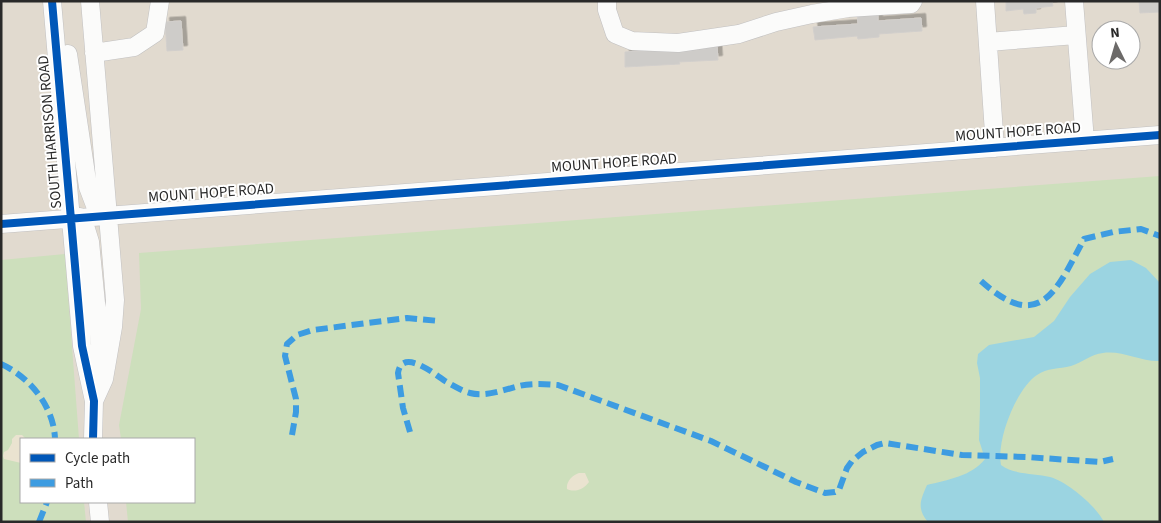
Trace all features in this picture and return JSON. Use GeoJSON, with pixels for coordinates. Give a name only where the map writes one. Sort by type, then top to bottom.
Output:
{"type":"FeatureCollection","features":[{"type":"Feature","properties":{"kind":"street","name":"SOUTH HARRISON ROAD"},"geometry":{"type":"LineString","coordinates":[[52,1],[75,218],[82,346],[94,401],[94,438]]}},
{"type":"Feature","properties":{"kind":"street"},"geometry":{"type":"LineString","coordinates":[[60,1],[88,187],[104,215]]}},
{"type":"Feature","properties":{"kind":"street","name":"SOUTH HARRISON ROAD"},"geometry":{"type":"LineString","coordinates":[[90,1],[104,215],[115,300],[113,327],[104,379],[94,401]]}},
{"type":"Feature","properties":{"kind":"street"},"geometry":{"type":"LineString","coordinates":[[94,53],[134,46],[155,33],[160,1]]}},
{"type":"Feature","properties":{"kind":"street"},"geometry":{"type":"LineString","coordinates":[[607,1],[607,10],[615,34],[632,41],[678,43],[739,34],[776,22],[812,14],[848,8],[911,4],[913,1]]}},
{"type":"Feature","properties":{"kind":"street"},"geometry":{"type":"LineString","coordinates":[[986,1],[995,148]]}},
{"type":"Feature","properties":{"kind":"street"},"geometry":{"type":"LineString","coordinates":[[1074,1],[1085,141]]}},
{"type":"Feature","properties":{"kind":"street"},"geometry":{"type":"LineString","coordinates":[[988,42],[1076,35]]}},
{"type":"Feature","properties":{"kind":"street","name":"MOUNT HOPE ROAD"},"geometry":{"type":"LineString","coordinates":[[1,224],[1160,135]]}},
{"type":"Feature","properties":{"kind":"street"},"geometry":{"type":"LineString","coordinates":[[75,218],[86,229],[90,242],[98,342],[104,379]]}},
{"type":"Feature","properties":{"kind":"street"},"geometry":{"type":"LineString","coordinates":[[98,503],[100,522]]}},
{"type":"Feature","properties":{"kind":"shaded area"},"geometry":{"type":"Polygon","coordinates":[[[1,1],[1160,1],[1160,522],[1,522],[1,1]]]}},
{"type":"Feature","properties":{"kind":"green space"},"geometry":{"type":"Polygon","coordinates":[[[1160,176],[1160,522],[128,522],[126,503],[195,503],[195,438],[121,438],[119,425],[141,309],[139,253],[1160,176]]]}},
{"type":"Feature","properties":{"kind":"green space"},"geometry":{"type":"Polygon","coordinates":[[[65,254],[79,438],[20,438],[20,503],[84,503],[86,522],[1,522],[1,260],[65,254]]]}},
{"type":"Feature","properties":{"kind":"sand"},"geometry":{"type":"Polygon","coordinates":[[[16,435],[22,435],[25,438],[20,438],[20,463],[4,459],[4,452],[8,450],[12,439],[16,435]]]}},
{"type":"Feature","properties":{"kind":"sand"},"geometry":{"type":"Polygon","coordinates":[[[579,473],[585,473],[589,482],[579,490],[567,489],[570,479],[579,473]]]}},
{"type":"Feature","properties":{"kind":"water"},"geometry":{"type":"Polygon","coordinates":[[[1131,260],[1146,268],[1160,283],[1160,361],[1146,360],[1117,353],[1103,353],[1094,355],[1071,366],[1049,370],[1037,375],[1029,382],[1015,403],[1009,416],[1000,455],[1001,465],[1012,471],[1050,477],[1073,489],[1095,509],[1104,522],[928,522],[921,508],[927,485],[951,479],[973,470],[985,459],[979,440],[980,378],[977,363],[978,354],[989,345],[1034,337],[1054,321],[1070,297],[1090,274],[1110,262],[1131,260]]]}},
{"type":"Feature","properties":{"kind":"building"},"geometry":{"type":"Polygon","coordinates":[[[1006,1],[1052,1],[1053,6],[1036,8],[1036,13],[1024,14],[1023,9],[1006,11],[1006,1]]]}},
{"type":"Feature","properties":{"kind":"building"},"geometry":{"type":"Polygon","coordinates":[[[1139,1],[1160,1],[1160,12],[1140,13],[1139,1]]]}},
{"type":"Feature","properties":{"kind":"building"},"geometry":{"type":"Polygon","coordinates":[[[878,11],[878,21],[921,18],[922,31],[879,34],[879,37],[858,39],[857,36],[815,40],[813,27],[858,24],[857,13],[878,11]]]}},
{"type":"Feature","properties":{"kind":"building"},"geometry":{"type":"Polygon","coordinates":[[[181,21],[183,50],[167,51],[165,22],[181,21]]]}},
{"type":"Feature","properties":{"kind":"building"},"geometry":{"type":"Polygon","coordinates":[[[717,45],[718,60],[625,67],[625,52],[717,45]]]}},
{"type":"Feature","properties":{"kind":"marked path"},"geometry":{"type":"LineString","coordinates":[[981,281],[1002,297],[1019,304],[1033,305],[1045,299],[1055,288],[1084,239],[1113,232],[1141,229],[1160,236]]}},
{"type":"Feature","properties":{"kind":"marked path"},"geometry":{"type":"LineString","coordinates":[[292,435],[296,399],[285,356],[287,344],[297,335],[313,330],[407,318],[439,321]]}},
{"type":"Feature","properties":{"kind":"marked path"},"geometry":{"type":"LineString","coordinates":[[410,432],[403,408],[398,373],[401,366],[406,362],[420,365],[457,388],[476,394],[529,384],[558,385],[711,441],[796,482],[825,493],[839,490],[847,468],[852,461],[863,452],[885,443],[962,455],[1100,462],[1113,459]]}},
{"type":"Feature","properties":{"kind":"marked path"},"geometry":{"type":"LineString","coordinates":[[1,364],[22,377],[39,394],[54,427],[55,438]]}},
{"type":"Feature","properties":{"kind":"marked path"},"geometry":{"type":"LineString","coordinates":[[39,522],[47,503]]}},
{"type":"Feature","properties":{"kind":"cycle path"},"geometry":{"type":"LineString","coordinates":[[52,1],[82,346],[94,401],[93,438]]}},
{"type":"Feature","properties":{"kind":"cycle path"},"geometry":{"type":"LineString","coordinates":[[1,224],[1160,135]]}}]}
